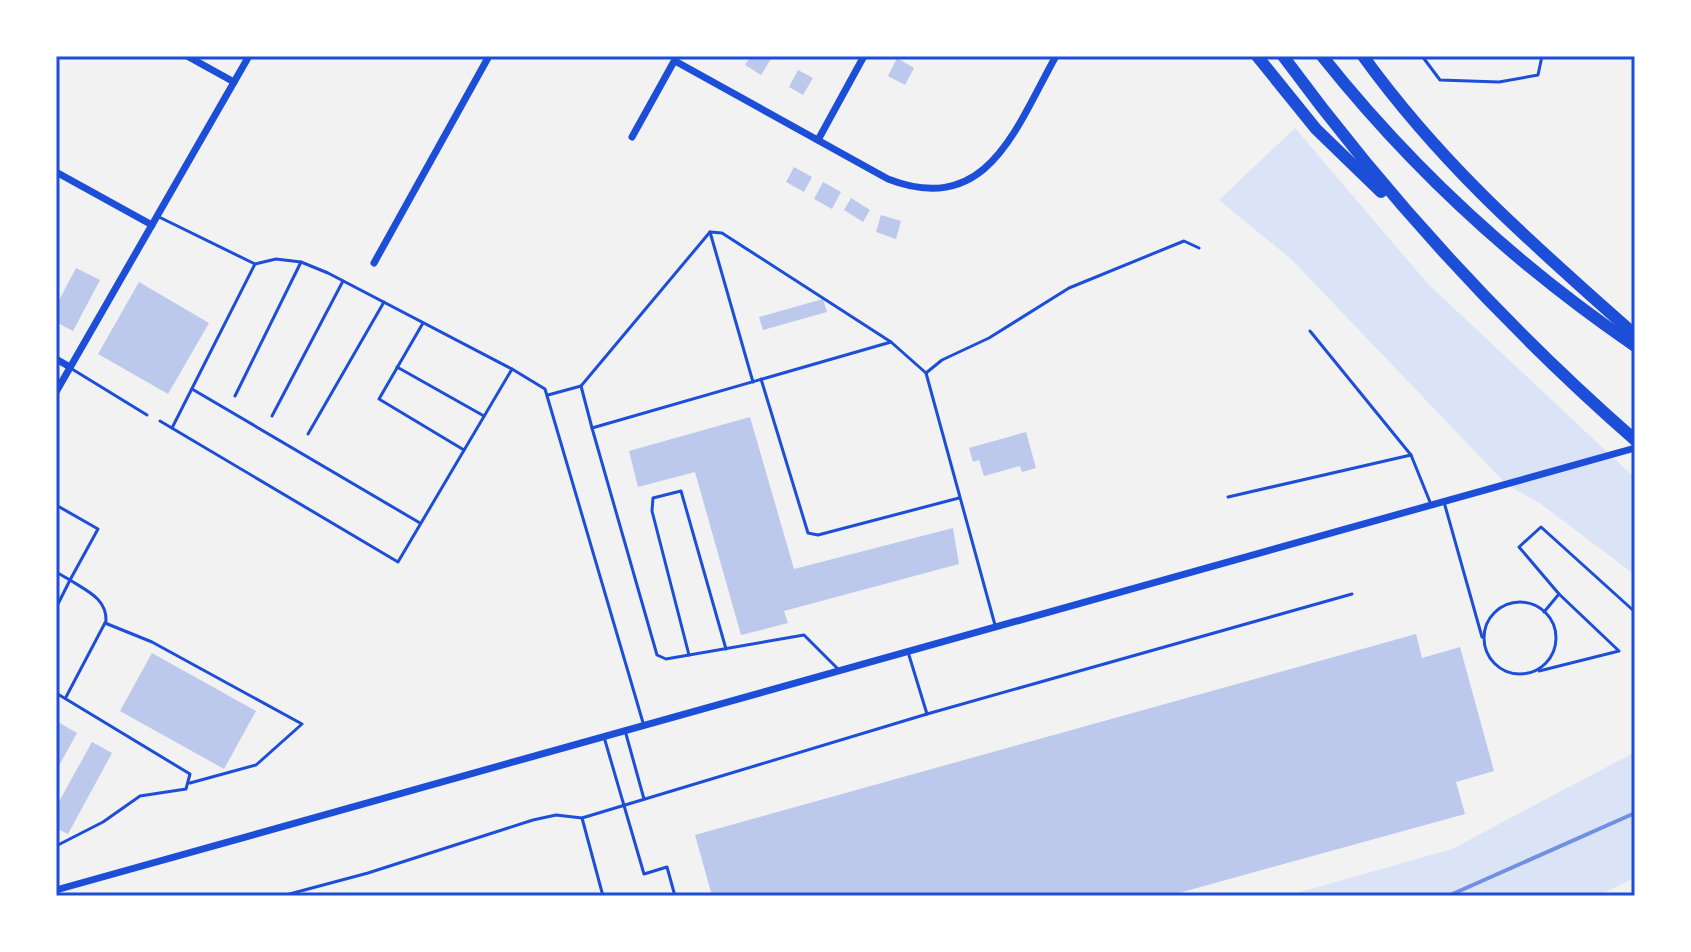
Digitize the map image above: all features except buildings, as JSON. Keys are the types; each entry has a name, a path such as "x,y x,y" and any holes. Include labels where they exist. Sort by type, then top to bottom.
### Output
{"highway":[{"path":"1257,56 1316,129 1635,440"},
{"path":"1283,56 1373,172 1445,254"},
{"path":"1322,56 1388,136 1451,201 1541,278 1635,346"},
{"path":"1363,56 1415,126 1483,199 1635,335"}],"street":[{"path":"187,56 234,82"},
{"path":"56,392 249,56"},
{"path":"374,263 489,56"},
{"path":"818,140 864,56"},
{"path":"632,137 676,58 818,140 908,187 923,190 960,185 974,179 999,155 1056,56"},
{"path":"56,172 152,225"},
{"path":"56,359 70,367"},
{"path":"56,890 1635,448"}],"lane":[{"path":"1422,56 1440,80 1499,82 1538,75 1542,56"},
{"path":"157,216 255,264 276,259 301,262 384,302 545,389 644,726"},
{"path":"710,232 722,233 891,342 926,373 996,628"},
{"path":"710,232 753,382"},
{"path":"547,395 581,386 710,232"},
{"path":"926,373 942,360 989,338 1069,288 1184,241 1199,248"},
{"path":"235,396 301,262"},
{"path":"172,428 255,264"},
{"path":"272,416 343,281"},
{"path":"308,434 384,302"},
{"path":"423,323 379,399 464,450"},
{"path":"1310,331 1411,455 1431,506"},
{"path":"592,428 891,342"},
{"path":"70,367 147,415"},
{"path":"397,367 484,416"},
{"path":"160,421 398,562 512,369"},
{"path":"761,379 808,533 818,535 960,498"},
{"path":"581,386 657,655 666,659 804,635 840,671"},
{"path":"192,389 421,523"},
{"path":"1228,497 1411,455"},
{"path":"689,655 652,511 653,498 681,491 698,539 726,649"},
{"path":"1444,502 1484,644 1494,664 1504,671 1526,674 1619,651 1559,594 1519,547 1541,527 1635,612"},
{"path":"56,505 98,529 56,608"},
{"path":"56,572 100,601 106,611 105,623 66,699"},
{"path":"282,896 368,873 533,820 556,815 582,818 927,714 1352,594"},
{"path":"1544,612 1559,594"},
{"path":"1484,644 1487,622 1504,604 1529,602 1544,612 1555,628 1553,653 1546,663 1526,674"},
{"path":"105,623 152,642 302,724 256,765 190,783"},
{"path":"908,652 927,714"},
{"path":"56,693 190,774 186,789 140,796 103,822 56,846"},
{"path":"625,731 644,799"},
{"path":"604,737 644,874 667,867 675,896"},
{"path":"582,818 603,896"}],"shaded area":[{"path":"1295,128 1428,284 1635,478 1635,575 1541,504 1507,485 1291,259 1219,200"},
{"path":"1635,752 1635,878 1596,896 1286,896 1452,849"}],"railway":[{"path":"1448,896 1635,813"}]}
